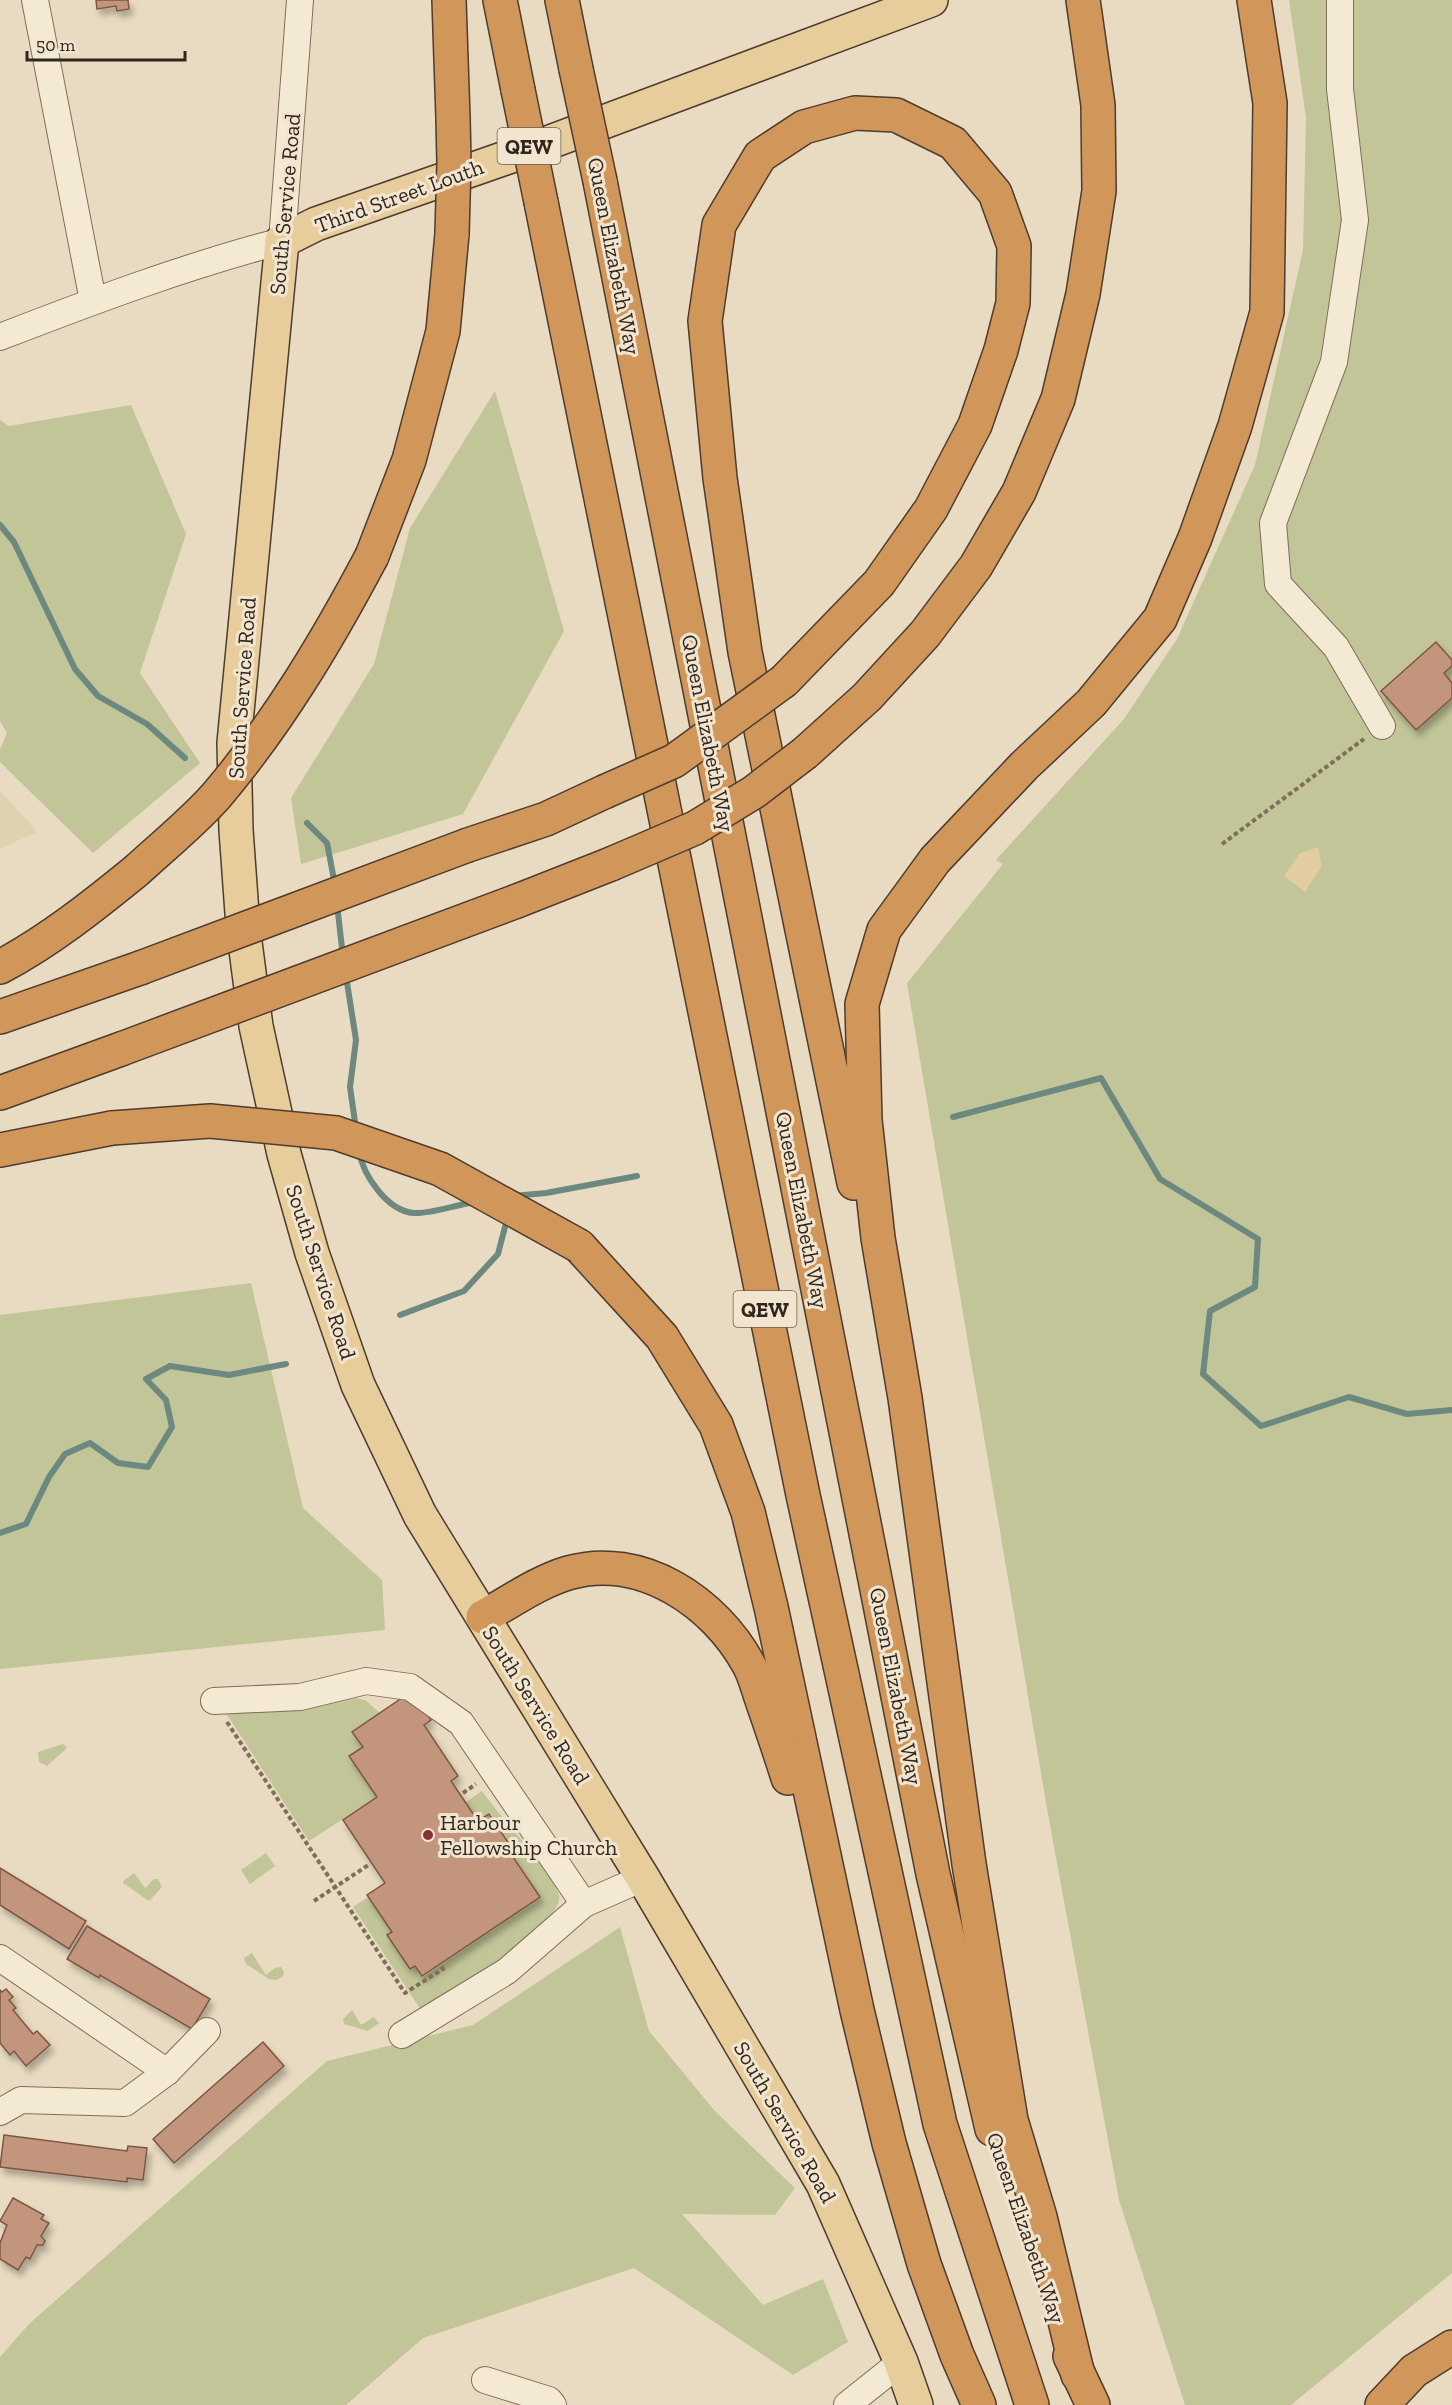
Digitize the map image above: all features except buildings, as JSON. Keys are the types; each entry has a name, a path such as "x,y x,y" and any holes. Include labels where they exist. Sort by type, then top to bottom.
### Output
{"highway":[{"path":"0,967 19,957 89,910 136,871 214,798 273,724 331,635 372,556 409,460 443,331 452,234 454,163 449,0"},
{"name":"QEW","path":"500,0 803,1495 940,2124 1032,2405"},
{"name":"Queen Elizabeth Way","path":"562,0 600,181 933,1874 1000,2163 1038,2278 1092,2405"},
{"path":"1078,2375 1040,2217 1011,2120 969,1864 905,1398 878,1238 866,1120 862,1004 884,930 935,860 1024,766 1090,704 1160,619 1195,538 1235,426 1267,312 1270,103 1254,0"},
{"path":"0,1093 517,901 695,828 754,792 805,753 867,697 925,633 976,566 1019,492 1058,399 1083,294 1099,191 1098,105 1084,3"},
{"path":"0,1017 546,819 674,761 724,727 784,681 879,583 931,509 975,425 1001,350 1013,303 1014,246 995,193 953,143 896,115 855,113 804,127 760,156 719,225 705,321 720,478 745,652 848,1156 905,1398"},
{"path":"0,1150 112,1128 210,1121 336,1133 440,1169 579,1246 662,1336 716,1425 748,1512 774,1618 857,2010 889,2144 924,2264 957,2355 979,2405"},
{"path":"483,1617 529,1591 568,1573 610,1567 652,1576 694,1600 724,1629 750,1666 777,1742 857,2010"},
{"path":"1382,2405 1414,2371 1452,2347"}],"main road":[{"name":"Third Street Louth","path":"282,241 315,224 534,148 932,0"},
{"name":"South Service Road","path":"282,241 234,743 236,830 243,927 256,1026 284,1154 312,1253 358,1385 420,1515 643,1878 823,2184 901,2362 916,2405"}],"street":[{"path":"35,0 93,301"},
{"name":"South Service Road","path":"282,241 300,0"},
{"path":"1340,0 1340,89 1355,220 1334,362 1273,524 1278,584 1336,647 1382,726"},
{"name":"Third Street Louth","path":"0,337 93,301 282,241"},
{"path":"219,1710 300,1697 366,1681 410,1687 461,1723 584,1904"},
{"path":"402,2035 507,1971 584,1904 643,1878"},
{"path":"0,1958 167,2072"},
{"path":"0,2112 21,2100 125,2103 167,2072 207,2031"},
{"path":"847,2405 901,2362"},
{"path":"485,2380 549,2400 553,2405"}],"path":[{"path":"1222,844 1382,726"},
{"path":"219,1710 405,1993 443,1969 441,1966"},
{"path":"314,1901 370,1864"}],"shaded area":[{"path":"0,790 37,832 0,849"}],"green space":[{"path":"1289,0 1452,0 1452,2273 1291,2405 1185,2405 1119,2200 1048,1814 907,983 1003,864 996,860 1124,719 1177,639 1255,465 1303,250 1306,118"},
{"path":"495,391 564,631 463,814 301,864 291,798 374,664 410,528"},
{"path":"131,405 186,534 140,673 200,763 93,853 0,762 0,749 7,733 0,721 0,420 9,426"},
{"path":"251,1283 303,1508 382,1580 385,1630 0,1669 0,1315"},
{"path":"356,1698 365,1700 380,1713 352,1732 363,1748 350,1757 377,1797 309,1841 222,1707 280,1712"},
{"path":"63,1744 67,1747 66,1749 47,1766 39,1762 38,1752"},
{"path":"482,1791 551,1879 559,1895 558,1904 551,1915 527,1940 498,1963 464,1987 421,2010 353,1907 368,1897 392,1932 387,1935 410,1970 415,1967 423,1977 540,1897 510,1850 514,1847 490,1813 478,1821 466,1802"},
{"path":"266,1853 275,1866 250,1884 241,1870"},
{"path":"134,1873 145,1888 154,1879 158,1879 162,1887 149,1901 123,1883"},
{"path":"620,1927 649,2031 714,2110 795,2188 775,2215 682,2214 763,2305 823,2279 848,2342 793,2375 634,2268 423,2338 346,2405 0,2405 0,2357 29,2324 327,2061 473,2025"},
{"path":"252,1953 266,1975 275,1968 281,1967 284,1972 283,1976 277,1980 269,1979 246,1964 244,1958"},
{"path":"352,2010 361,2025 374,2017 379,2023 368,2031 344,2024 343,2019"}],"sand":[{"path":"1318,847 1322,866 1305,892 1284,876 1300,853"}],"waterway":[{"path":"0,525 14,542 75,669 98,696 147,724 185,758"},
{"path":"307,823 327,843 335,885"},
{"path":"337,904 343,957"},
{"path":"346,976 356,1040 350,1087 356,1129"},
{"path":"953,1117 1101,1078 1160,1179 1258,1239 1255,1287 1210,1311 1203,1374 1261,1426 1349,1397 1407,1414 1452,1410"},
{"path":"359,1151 365,1171 371,1181 386,1199 404,1211 428,1212 474,1202"},
{"path":"513,1196 546,1193 637,1176"},
{"path":"400,1315 464,1291 498,1254 507,1219"},
{"path":"0,1533 26,1524 49,1477 65,1454 90,1443 118,1463 148,1467 172,1427 166,1400 146,1379 170,1366 229,1375 286,1364"}],"place":[{"name":"Harbour Fellowship Church","path":"428,1835"}]}
